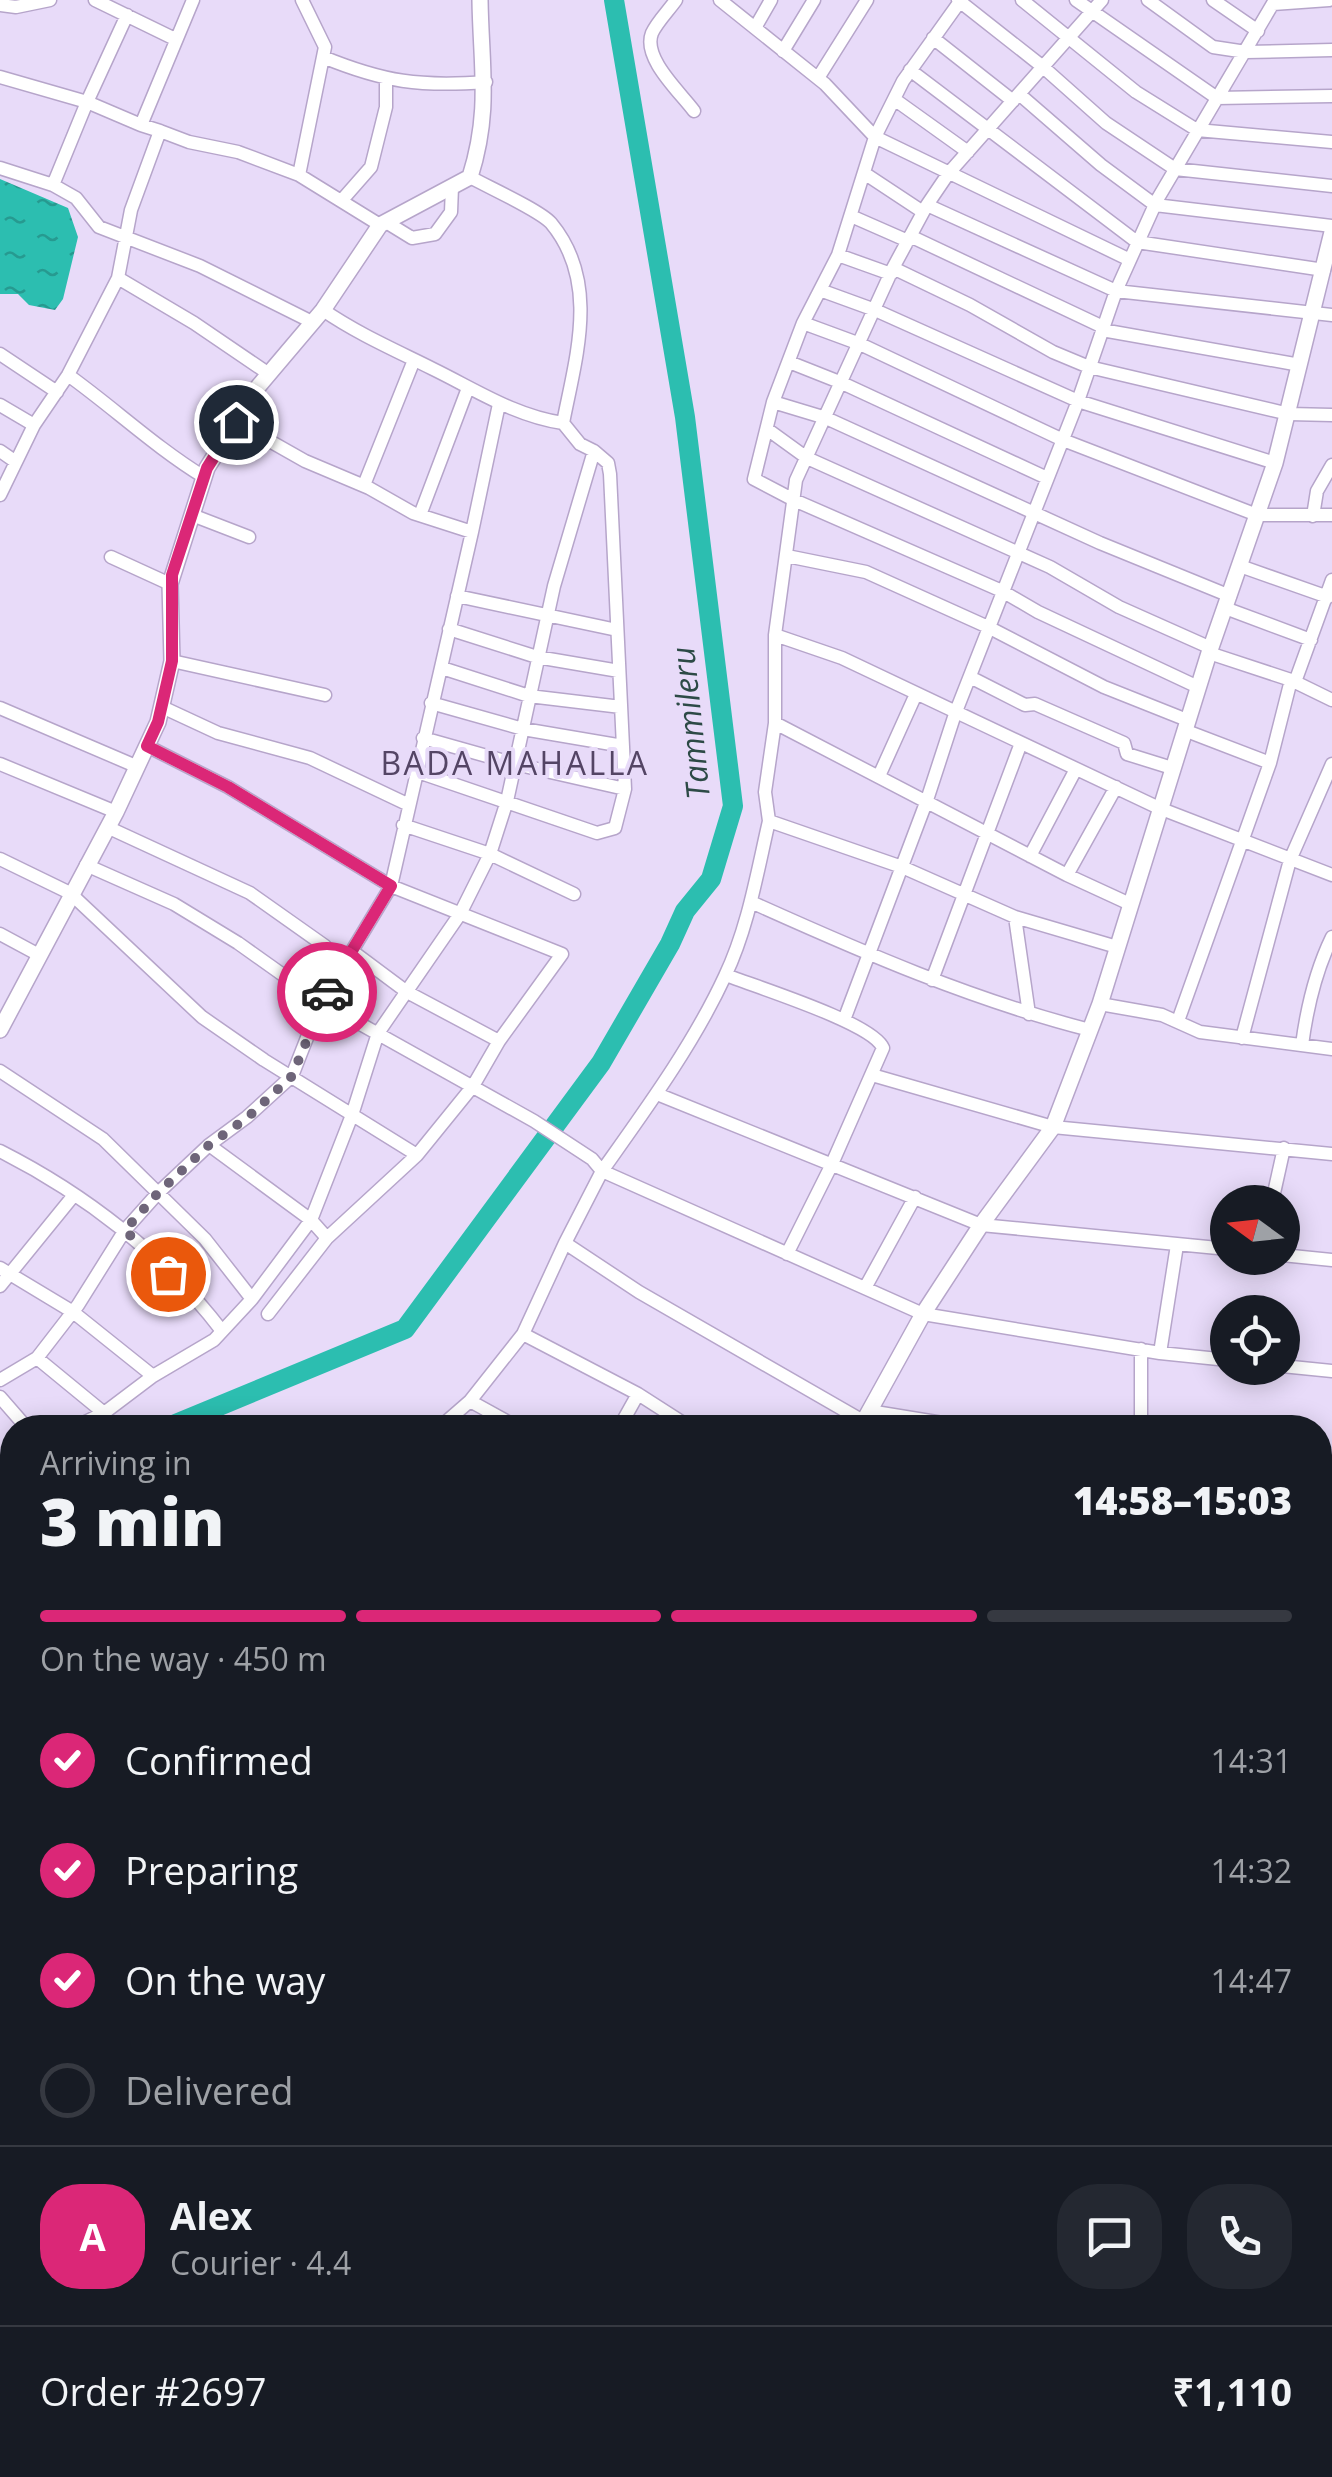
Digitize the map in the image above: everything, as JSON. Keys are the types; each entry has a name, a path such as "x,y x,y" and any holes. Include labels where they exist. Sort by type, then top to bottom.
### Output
{"main road":[{"path":"0,1030 116,812 162,707 172,661 170,584 204,476 269,374 317,316 383,223 470,178 482,141 486,82 480,0"},
{"path":"867,1415 924,1314 981,1225 1052,1128 1100,1004 1172,768 1275,463 1332,229"}],"street":[{"path":"0,6 16,8 50,0"},
{"path":"95,0 175,39"},
{"path":"141,125 193,0"},
{"path":"299,175 324,47 302,0"},
{"path":"676,0 652,33 650,44 654,58 694,110"},
{"path":"754,28 771,0"},
{"path":"783,51 814,0"},
{"path":"818,78 867,0"},
{"path":"1198,688 1002,591 794,500 754,478 773,402 803,323 838,255 875,137 910,70 960,0 1106,123 1175,168 1332,186"},
{"path":"1022,0 1136,92 1198,130 1332,142"},
{"path":"1076,0 1217,98 1332,96"},
{"path":"454,1415 470,1401 523,1334 602,1171 657,1094 726,975 750,902 769,821 765,792 775,723 776,636 796,480 925,208 948,174 1102,0"},
{"path":"1148,0 1213,47 1246,52 1332,50"},
{"path":"1213,0 1258,31"},
{"path":"844,1020 927,800 955,714 1137,242 1175,168 1274,2 1329,0"},
{"path":"728,3 818,78 875,137 1130,260"},
{"path":"53,185 127,16"},
{"path":"934,38 1155,205 1332,229"},
{"path":"323,58 386,80 448,85 486,82"},
{"path":"910,70 1137,242 1324,270"},
{"path":"0,76 87,102 189,142 238,152 299,175 412,238 435,234 451,212 452,187"},
{"path":"342,200 371,168 386,107 386,80"},
{"path":"894,99 968,152"},
{"path":"0,496 34,425 68,374 118,278 131,210 160,131"},
{"path":"0,168 53,185 76,198 99,227 317,316 499,404 540,420 563,423 580,444 608,463 625,789 616,828 597,833 415,771"},
{"path":"864,173 925,208 1116,291 1332,316"},
{"path":"470,178 549,221 574,265 583,311 563,423"},
{"path":"850,216 909,238 1102,328 1300,365"},
{"path":"838,255 892,271 1089,367 1289,414 1332,415"},
{"path":"118,278 269,374"},
{"path":"820,290 1078,401 1275,463"},
{"path":"803,323 860,344 1063,440 1257,514 1332,516"},
{"path":"0,354 57,392"},
{"path":"364,486 414,360"},
{"path":"789,362 1047,478"},
{"path":"68,374 140,432 204,476"},
{"path":"420,516 468,388"},
{"path":"773,402 826,418 1311,640"},
{"path":"0,1380 38,1358 73,1312 125,1230 158,1193 292,1076 321,1002 391,886 499,404"},
{"path":"0,405 34,425"},
{"path":"236,422 420,516 472,532"},
{"path":"766,429 807,458 1050,567 1210,651 1293,681 1332,700"},
{"path":"100,1415 153,1376 214,1340 252,1299 311,1220 378,1034 460,914 490,854 516,764 546,616 594,450"},
{"path":"0,451 16,462"},
{"path":"1313,516 1317,490 1332,465"},
{"path":"192,515 249,537"},
{"path":"787,556 866,572 1270,763"},
{"path":"111,557 170,584"},
{"path":"1240,566 1328,597"},
{"path":"1178,1021 1270,763 1293,681 1332,580"},
{"path":"457,596 617,630"},
{"path":"449,629 537,657 619,671"},
{"path":"776,636 842,658 1160,808 1332,875"},
{"path":"172,661 324,694"},
{"path":"442,668 529,696 621,707"},
{"path":"970,677 1025,705 1035,704 1124,743 1126,754 1172,768"},
{"path":"880,776 916,694"},
{"path":"431,703 522,728 623,746"},
{"path":"162,707 218,733 310,758 407,804"},
{"path":"0,708 138,767"},
{"path":"775,723 1130,904"},
{"path":"423,738 625,789"},
{"path":"932,980 1021,743"},
{"path":"147,746 228,787 391,886 562,954 499,1040 473,1086 417,1155 327,1238 268,1314"},
{"path":"0,764 116,812"},
{"path":"1242,1038 1290,860 1332,764"},
{"path":"1030,856 1076,769"},
{"path":"1067,875 1116,787"},
{"path":"769,821 902,867 1016,917 1117,947"},
{"path":"403,825 490,854 574,894"},
{"path":"107,827 250,892 325,946"},
{"path":"0,859 70,893 202,1017 417,1155"},
{"path":"86,865 174,904 238,943 321,1002 534,1121 592,1159 602,1171 787,1254 924,1314 1210,1358"},
{"path":"750,902 932,980 1029,1014 1090,1030"},
{"path":"1016,917 1029,1014"},
{"path":"0,934 39,956"},
{"path":"1302,1045 1320,960 1332,937"},
{"path":"352,951 407,992 499,1040"},
{"path":"726,975 844,1020 870,1032 882,1044 882,1054 787,1254"},
{"path":"1100,1004 1178,1021 1194,1031 1332,1049"},
{"path":"0,1071 104,1139 205,1238 252,1299"},
{"path":"872,1075 1052,1128 1332,1154"},
{"path":"657,1094 981,1225 1210,1249"},
{"path":"209,1145 311,1220 327,1238"},
{"path":"1276,1185 1284,1148"},
{"path":"0,1151 40,1172 125,1230 222,1331"},
{"path":"0,1286 5,1270 74,1195"},
{"path":"866,1288 915,1198"},
{"path":"565,1242 639,1292 855,1415"},
{"path":"1160,1353 1177,1246"},
{"path":"1300,1256 1332,1260"},
{"path":"5,1270 73,1312 153,1376"},
{"path":"523,1334 671,1415"},
{"path":"1141,1350 1141,1415"},
{"path":"38,1358 104,1413"},
{"path":"1300,1368 1332,1371"},
{"path":"626,1415 638,1394"},
{"path":"470,1401 493,1415"}],"water":[{"path":"0,179 68,208 78,237 63,299 55,310 29,305 18,294 0,294"}],"waterway":[{"name":"Tammileru","path":"197,1415 405,1329 601,1063 685,911 711,879 733,806 685,417 614,0"}],"way so far":[{"path":"168,1274 125,1230 209,1145 248,1117 292,1076 327,992"}],"district":[{"name":"BADA MAHALLA","path":"515,764"}],"route":[{"path":"236,422 207,468 172,575 172,661 158,722 147,746 228,787 391,886 327,992"}]}
